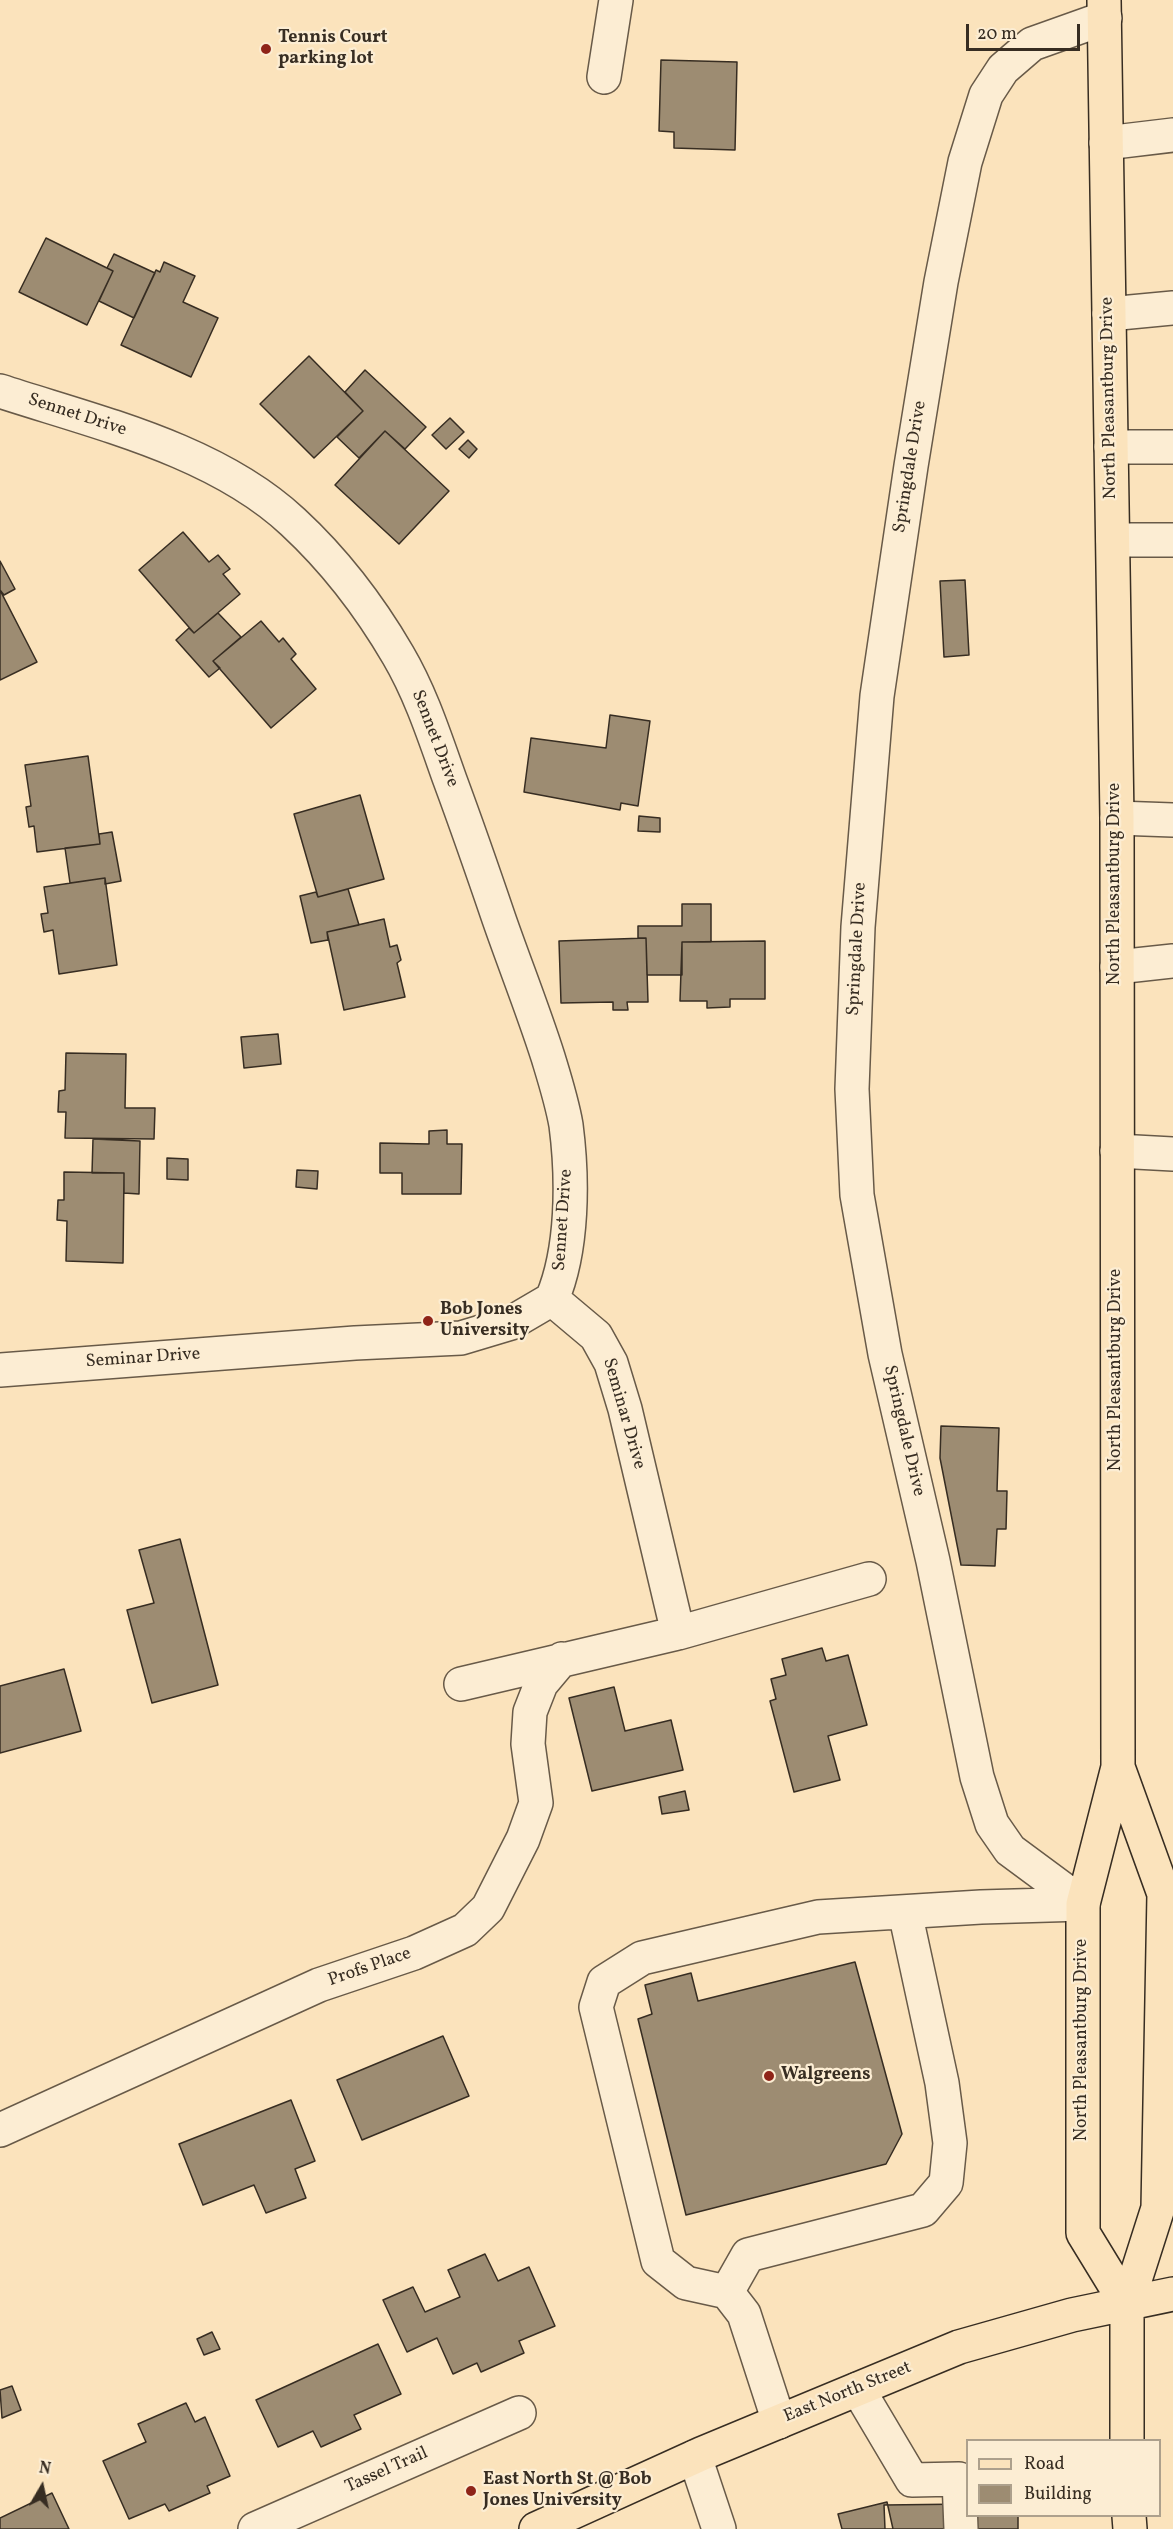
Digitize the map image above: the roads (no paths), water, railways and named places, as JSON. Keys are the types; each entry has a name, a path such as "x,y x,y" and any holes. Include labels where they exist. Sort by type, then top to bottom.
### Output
{"main road":[{"name":"North Pleasantburg Drive","path":"1105,9 1117,818 1118,1767 1083,1904 1083,2233 1126,2305"},
{"name":"North Pleasantburg Drive","path":"1118,1767 1164,1894 1158,2208 1126,2305 1127,2439"},
{"name":"East North Street","path":"555,2525 694,2457 959,2348 1072,2315 1173,2294"}],"street":[{"path":"604,77 616,0"},
{"name":"Springdale Drive","path":"1083,1904 1010,1850 992,1824 977,1777 933,1561 885,1354 857,1195 852,1089 858,927 877,696 911,466 941,282 964,162 986,95 1003,69 1032,44 1105,9"},
{"path":"1106,143 1173,135"},
{"path":"1109,315 1173,308"},
{"name":"Sennet Drive","path":"0,392 161,443 249,488 292,521 332,564 368,609 399,657 429,719 528,995 558,1088 566,1125 570,1184 568,1226 560,1280 552,1299"},
{"path":"1111,447 1173,447"},
{"path":"1113,540 1173,540"},
{"path":"1117,818 1173,820"},
{"path":"1117,967 1173,961"},
{"path":"1117,1151 1173,1154"},
{"name":"Seminar Drive","path":"0,1370 355,1342 461,1338 511,1323 552,1299 596,1336 611,1363 625,1409 678,1633"},
{"path":"461,1684 678,1633 869,1579"},
{"name":"Profs Place","path":"0,2130 319,1985 414,1953 465,1930 488,1908 523,1839 536,1803 528,1744 530,1712 541,1684 562,1659"},
{"path":"779,2422 744,2314 727,2292 686,2283 658,2261 596,2007 603,1982 642,1958 819,1917 1035,1904 1083,1904"},
{"path":"727,2292 748,2255 923,2210 946,2183 950,2143 942,2083 905,1912"},
{"path":"858,2389 912,2480 959,2479 961,2529"},
{"name":"Tassel Trail","path":"255,2529 519,2413"},
{"path":"694,2457 719,2529"}],"place":[{"name":"Tennis Court parking lot","path":"266,49"},
{"name":"Bob Jones University","path":"428,1321"},
{"name":"Walgreens","path":"769,2076"},
{"name":"East North St @ Bob Jones University","path":"471,2491"}]}
